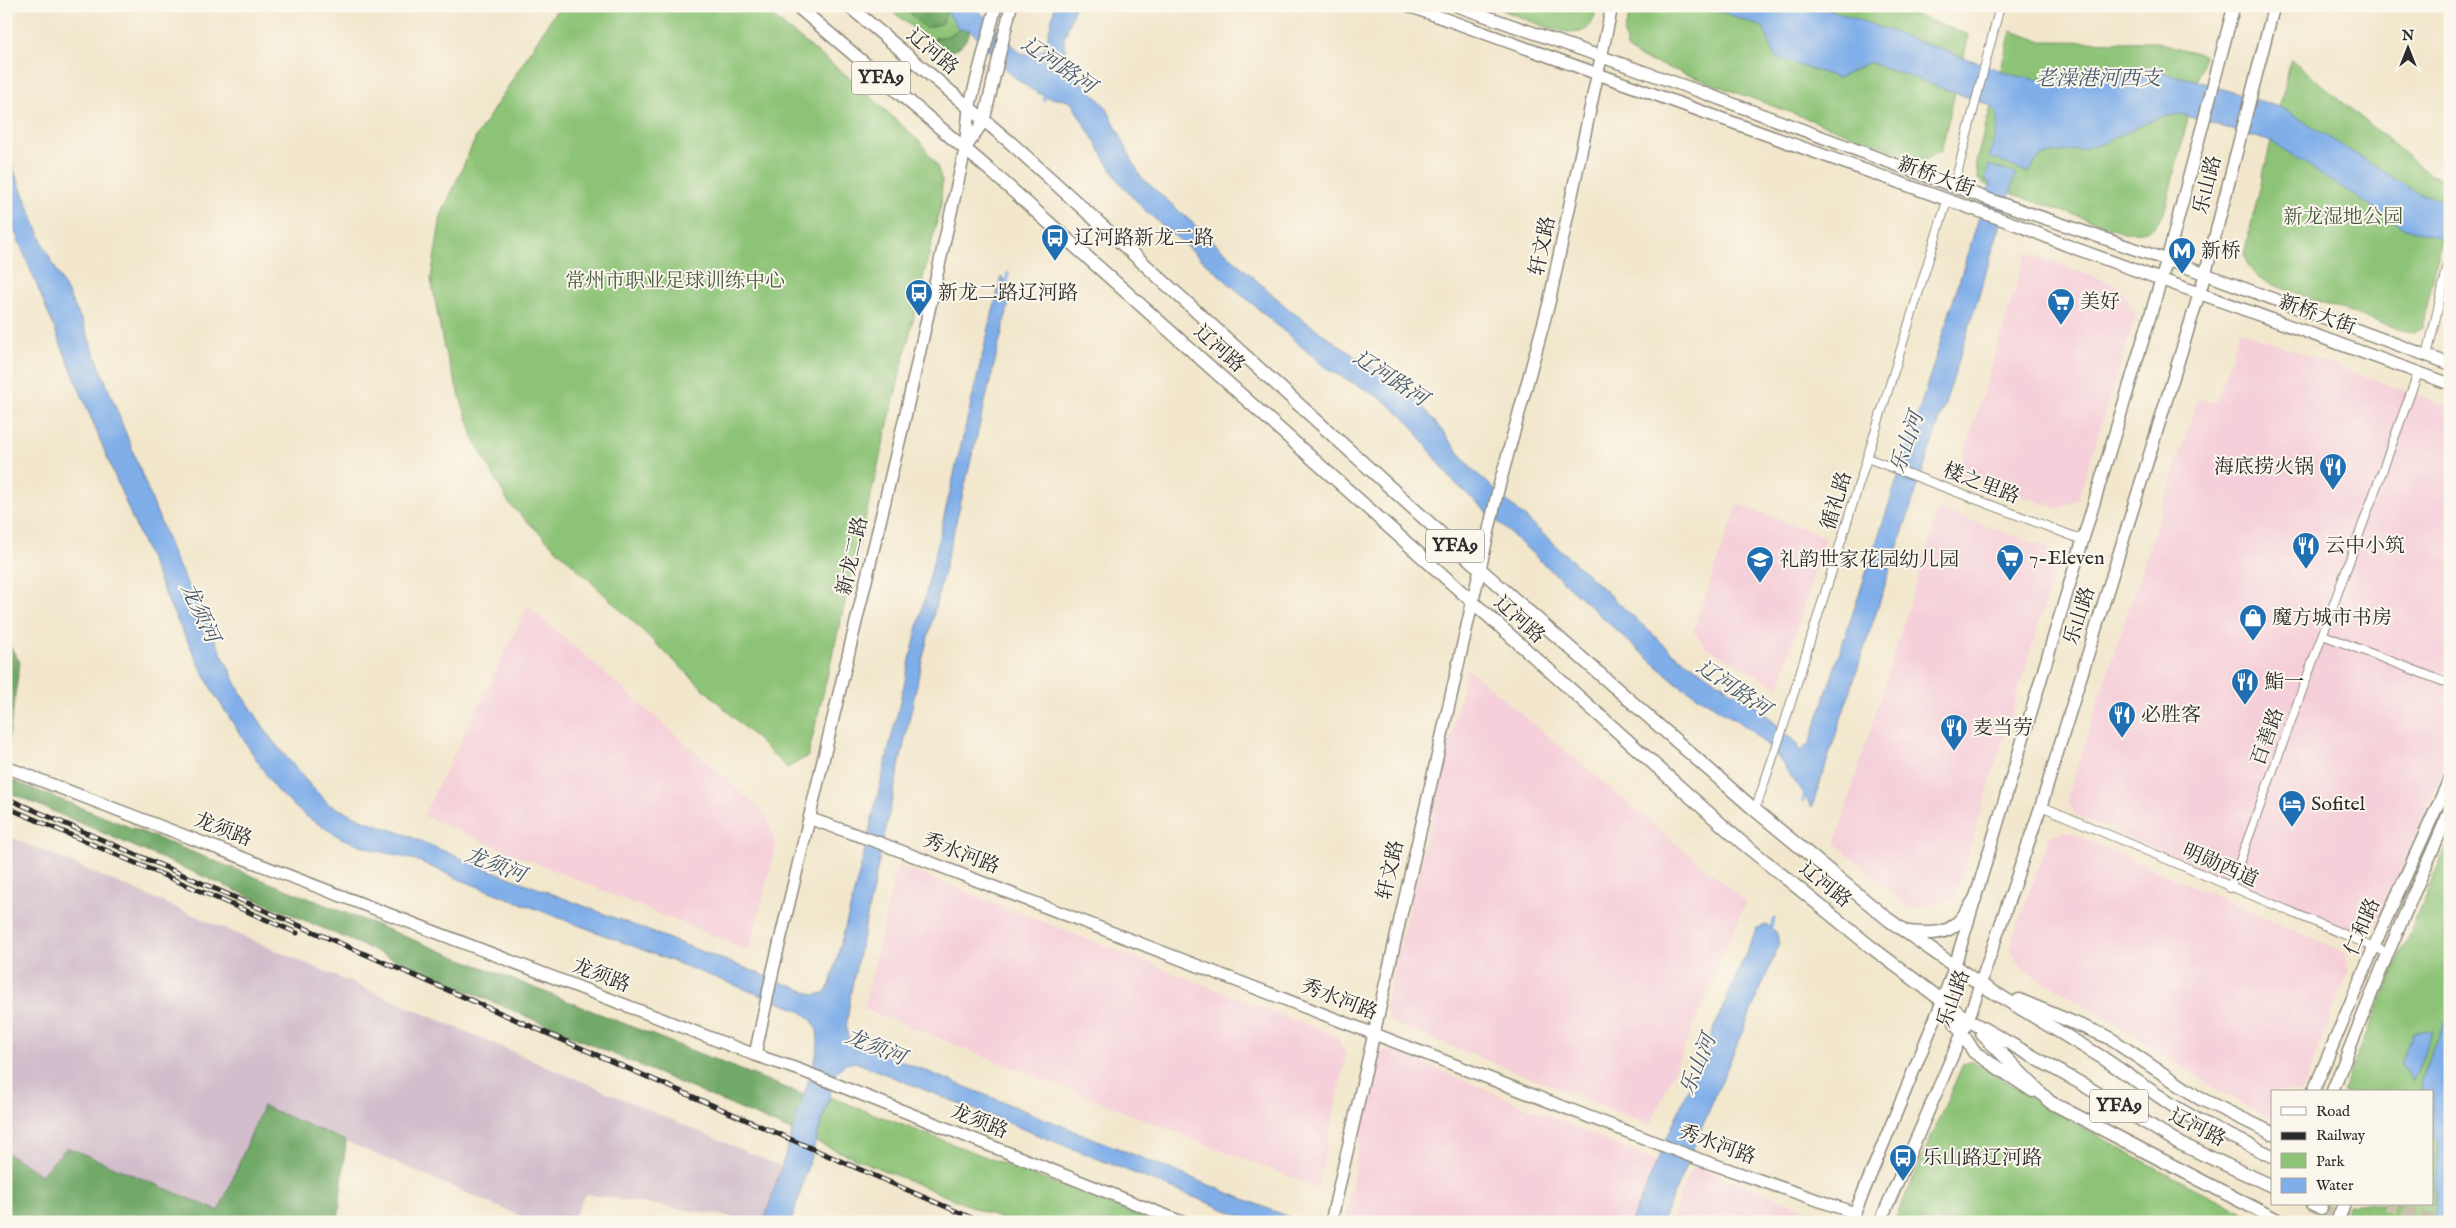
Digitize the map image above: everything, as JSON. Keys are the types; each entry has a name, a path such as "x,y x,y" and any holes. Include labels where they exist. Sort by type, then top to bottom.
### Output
{"main road":[{"name":"辽河路","path":"797,6 965,150 1188,347 1740,841 1942,1002 1968,1020 2082,1084 2181,1144 2271,1186"},
{"name":"辽河路","path":"849,6 984,120 1480,569 1755,810 1906,932 1980,984 2103,1058 2194,1118 2271,1156"},
{"path":"1906,932 1934,934 1947,931 1962,921 1975,899"},
{"path":"1980,984 2108,1037 2199,1098 2269,1130"},
{"path":"1942,1002 1974,1052 2050,1102 2281,1222"},
{"path":"1968,1020 2016,1065 2050,1102"},
{"path":"2337,1222 2343,1206"}],"street":[{"path":"965,150 969,108 996,6"},
{"path":"965,150 984,120 1010,6"},
{"name":"新桥大街","path":"1408,6 2020,226 2066,245 2450,384"},
{"name":"新桥大街","path":"1457,6 1600,56 1988,199 2167,260 2450,364"},
{"name":"轩文路","path":"1331,1222 1498,490 1549,303 1612,6"},
{"path":"1954,186 2000,6"},
{"name":"乐山路","path":"1853,1217 1942,1002 1955,965 2167,260 2234,6"},
{"name":"乐山路","path":"1880,1222 1968,1020 2041,806 2205,275 2274,6"},
{"name":"新龙二路","path":"755,1055 773,970 811,818 965,150"},
{"name":"循礼路","path":"1755,810 1783,728 1947,201"},
{"path":"2427,356 2450,256"},
{"name":"百善路","path":"2230,888 2418,373"},
{"name":"楼之里路","path":"1867,458 2083,540"},
{"path":"2323,635 2450,684"},
{"name":"龙须路","path":"6,767 755,1055 800,1070 1182,1222"},
{"name":"仁和路","path":"2314,1090 2450,778"},
{"name":"明勋西道","path":"2041,806 2230,888 2388,953"},
{"name":"仁和路","path":"2333,1090 2388,953 2450,810"},
{"name":"秀水河路","path":"811,818 1853,1217"}],"shaded area":[{"path":"2026,253 2118,285 2136,314 2078,499 2059,509 1958,473"},
{"path":"2240,331 2450,407 2450,753 2382,918 2372,928 2365,931 2353,933 2076,815 2068,802 2068,794 2198,398 2216,403"},
{"name":"礼韵世家花园幼儿园","path":"1738,504 1825,537 1779,688 1706,647 1693,631"},
{"path":"1939,509 2048,548 2057,565 1954,900 1911,909 1835,843"},
{"path":"528,606 765,813 776,845 749,951 423,816"},
{"path":"1467,668 1746,902 1651,1125 1390,1022 1385,1006"},
{"path":"2066,831 2344,952 2349,969 2303,1090 2271,1090 2271,1117 2265,1117 2071,996 2025,971 2010,952 2014,933 2050,836"},
{"path":"6,835 782,1167 764,1222 585,1194 572,1222 534,1222 263,1106 219,1211 67,1147 41,1175 6,1152"},
{"path":"897,865 1338,1037 1346,1056 1318,1188 864,1009"},
{"path":"1385,1049 1397,1052 1657,1162 1631,1222 1346,1222 1356,1157 1377,1055"},
{"path":"1693,1165 1817,1214 1821,1222 1669,1222"}],"green space":[{"name":"常州市职业足球训练中心","path":"559,6 759,6 851,79 921,143 937,166 942,181 941,204 808,756 787,768 510,505 475,442 444,348 431,279 441,216 476,137"},
{"path":"890,6 904,6 925,28 942,23 947,11 959,29 948,36 935,38 935,45 889,9"},
{"path":"904,6 944,6 947,11 942,23 925,28"},
{"path":"1493,6 1597,6 1593,20 1585,30 1566,32 1540,25"},
{"path":"1632,6 1890,6 1969,35 1941,151 1923,161 1639,57 1627,48 1624,33"},
{"path":"959,29 970,30 963,44 957,48 950,52 935,45 935,38 948,36"},
{"path":"2011,31 2042,41 2157,42 2204,55 2164,213 2152,228 2143,232 2124,232 1984,184 1978,179 1976,162"},
{"name":"新龙湿地公园","path":"2291,59 2430,175 2450,180 2450,203 2422,328 2413,334 2270,284 2256,275 2248,264 2244,254"},
{"path":"6,640 20,662 7,749 6,749"},
{"path":"6,778 804,1095 793,1132 6,791"},
{"path":"2450,838 2450,1222 2342,1222 2347,1206 2434,1206 2434,1090 2343,1090"},
{"path":"1973,1061 2043,1105 2115,1146 2262,1222 1894,1222 1963,1064"},
{"path":"830,1097 1155,1222 1008,1222 816,1142"},
{"path":"263,1106 346,1141 338,1222 6,1222 6,1152 41,1175 67,1147 219,1211"}],"water":[{"name":"辽河路河","path":"944,6 974,6 1021,53 1034,55 1045,48 1055,6 1075,6 1064,39 1066,57 1075,74 1106,107 1140,176 1291,311 1357,358 1395,381 1420,403 1471,468 1673,653 1759,708 1799,746 1800,752 1810,742 1906,453 1990,182 1985,180 1989,165 2016,174 1954,376 1812,807 1777,756 1747,727 1678,684 1628,641 1451,479 1408,421 1381,398 1326,368 1146,211 1119,182 1071,102 1048,97 1024,84 1004,68 970,30 959,29"},
{"name":"老澡港河西支","path":"1705,6 1820,6 2013,75 2038,80 2163,73 2195,80 2282,108 2416,192 2450,203 2450,242 2403,227 2272,142 2180,114 2157,118 2102,144 2045,154 2035,162 2029,173 1989,157 1998,124 1996,112 1992,106 1869,62 1839,78 1776,58 1763,27"},
{"name":"龙须河","path":"6,151 44,246 82,321 175,559 240,691 272,740 310,785 330,805 366,821 404,834 467,861 815,995 824,993 830,985 860,870 1001,277 1013,287 919,674 851,991 846,1029 849,1040 1301,1222 1256,1222 855,1062 846,1064 837,1071 791,1222 764,1222 816,1056 818,1040 816,1027 812,1021 808,1016 794,1008 461,880 416,860 374,850 341,838 304,815 276,790 213,692 172,610 132,518 6,210"},
{"path":"1767,925 1777,933 1779,945 1662,1222 1631,1222 1757,928"},
{"path":"2450,1020 2450,1222 2430,1222 2434,1212 2436,1193 2438,1142 2434,1131 2434,1090 2421,1090 2422,1076 2445,1022"},
{"path":"2433,1031 2413,1081 2400,1062 2413,1033"}],"waterway":[{"path":"1044,100 1045,92"},
{"path":"1006,285 1008,273"},
{"name":"乐山河","path":"1803,801 1805,794"},
{"name":"乐山河","path":"1769,932 1774,919"}],"tunnel":[{"path":"2392,1206 2434,1222"},
{"path":"2321,1208 2355,1222"}],"railway":[{"path":"6,798 981,1222"},
{"path":"6,807 297,933"}],"place":[{"name":"辽河路新龙二路","path":"1055,262"},
{"name":"新桥","path":"2182,275"},
{"name":"新龙二路辽河路","path":"919,317"},
{"name":"美好","path":"2061,326"},
{"name":"海底捞火锅","path":"2333,491"},
{"name":"云中小筑","path":"2306,570"},
{"name":"7-Eleven","path":"2010,582"},
{"name":"礼韵世家花园幼儿园","path":"1760,584"},
{"name":"魔方城市书房","path":"2253,642"},
{"name":"鮨一","path":"2245,706"},
{"name":"必胜客","path":"2122,739"},
{"name":"麦当劳","path":"1954,752"},
{"name":"Sofitel","path":"2292,828"},
{"name":"乐山路辽河路","path":"1903,1182"}]}
